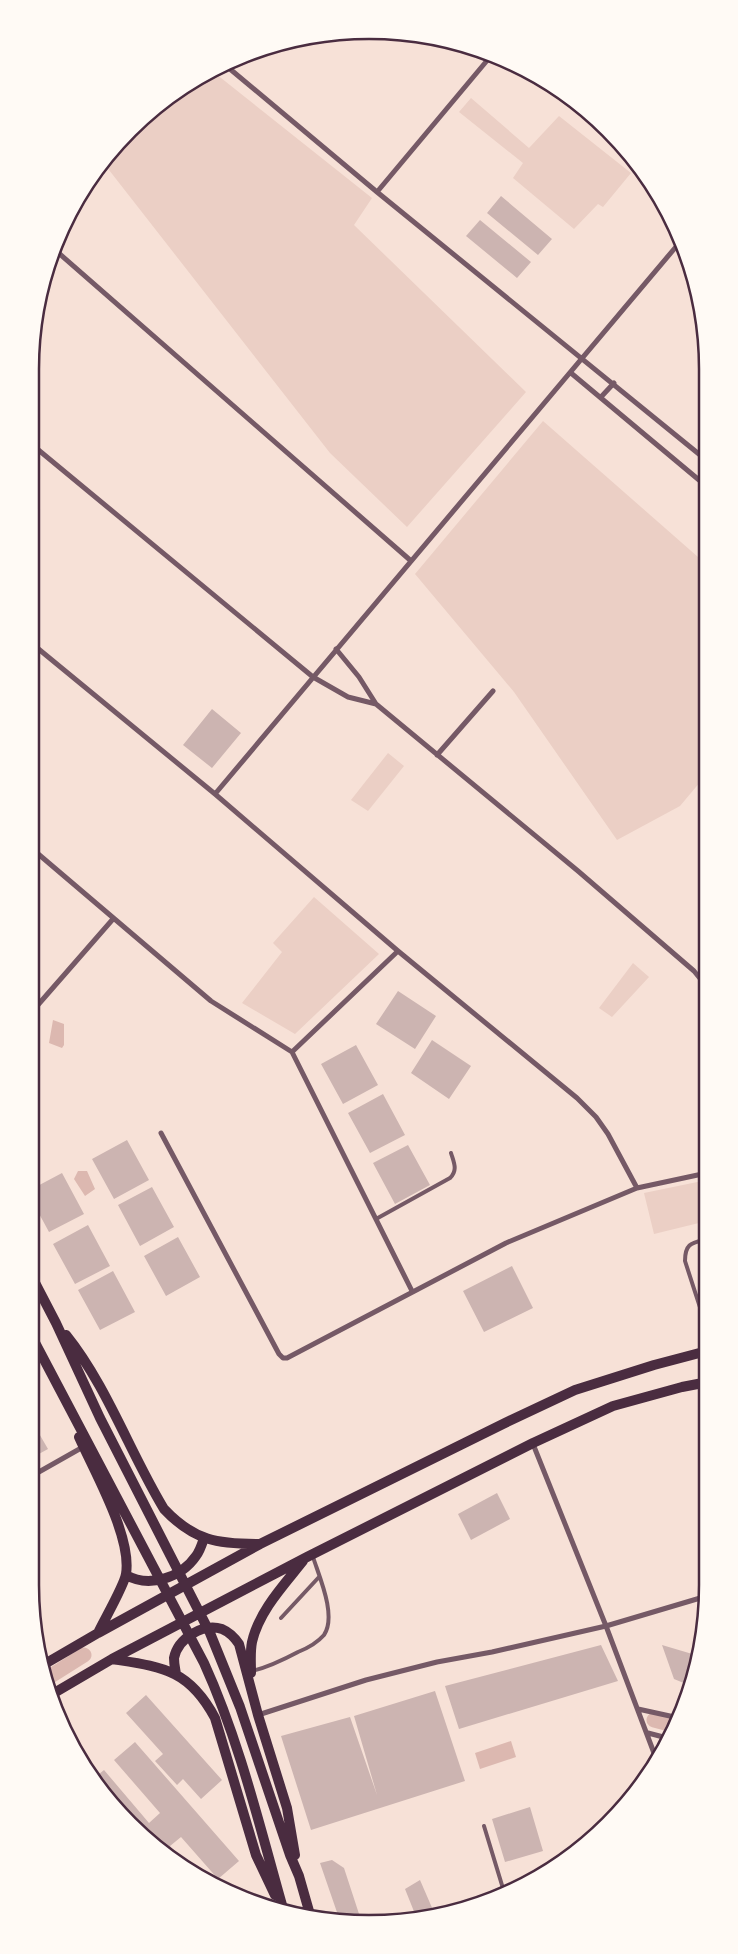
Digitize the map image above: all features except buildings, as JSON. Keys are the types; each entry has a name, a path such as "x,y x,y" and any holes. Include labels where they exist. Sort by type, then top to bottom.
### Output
{"main road":[{"path":"39,1290 100,1418 210,1633 229,1679 290,1856 299,1876"},
{"path":"56,1323 77,1349 86,1364 164,1509 173,1518 204,1538 230,1544 260,1544"},
{"path":"39,1350 217,1691 229,1722 282,1903"},
{"path":"48,1662 260,1544 505,1423 575,1390 654,1365 699,1354"},
{"path":"48,1367 126,1545 126,1575 98,1633"},
{"path":"56,1692 112,1659 309,1556 532,1443 613,1406 682,1386 699,1383"},
{"path":"126,1575 138,1581 146,1582 173,1575 186,1567 194,1559 204,1538"},
{"path":"250,1684 252,1643 260,1619 277,1594 309,1556"},
{"path":"176,1674 174,1663 178,1648 185,1639 198,1630 210,1627 223,1629 233,1636 239,1644 286,1808 299,1876 309,1910"},
{"path":"112,1659 146,1664 176,1674 196,1689 206,1701 215,1718 256,1855 279,1903"}],"street":[{"path":"377,192 487,61"},
{"path":"231,70 377,192 699,454"},
{"path":"215,794 410,560 676,247"},
{"path":"60,254 410,560"},
{"path":"571,372 699,480"},
{"path":"601,397 614,383"},
{"path":"39,450 313,677 348,697 376,704"},
{"path":"336,649 359,677 376,704 578,871 699,977"},
{"path":"39,650 215,794 398,950 577,1098 596,1117 608,1134 637,1188"},
{"path":"437,756 493,691"},
{"path":"39,854 211,1001 292,1052 412,1291"},
{"path":"39,1004 113,919"},
{"path":"292,1052 398,950"},
{"path":"162,1133 279,1354 283,1358 287,1358 506,1243 637,1188 699,1175"},
{"path":"532,1443 654,1751"},
{"path":"39,1472 83,1447"},
{"path":"258,1715 372,1679 437,1662 492,1652 606,1626 699,1598"},
{"path":"638,1709 672,1716"},
{"path":"648,1733 662,1736"}],"lane":[{"path":"376,1219 450,1178 455,1173 451,1153"},
{"path":"699,1241 687,1246 685,1252 685,1261 699,1304"},
{"path":"251,1672 278,1663 309,1647 325,1633 329,1614 319,1577 309,1556"},
{"path":"281,1618 319,1577"},
{"path":"484,1826 502,1887"}],"shaded area":[{"path":"218,76 372,198 354,225 526,392 407,527 330,453 107,168 135,135 151,121 186,94"},
{"path":"471,98 529,148 559,116 631,173 603,207 598,204 574,229 513,178 523,163 459,112"},
{"path":"543,421 699,558 699,783 680,806 617,840 514,692 415,574"},
{"path":"388,753 404,766 368,811 351,800"},
{"path":"314,897 379,954 295,1034 242,1003 282,952 273,943"},
{"path":"633,963 649,977 612,1017 599,1008"},
{"path":"53,1020 64,1024 64,1045 62,1048 49,1043"},
{"path":"78,1171 87,1171 95,1189 85,1196 74,1179"},
{"path":"699,1182 699,1223 654,1234 644,1193"},
{"path":"511,1741 516,1757 480,1769 475,1753"}],"waterway":[{"path":"52,1675 84,1655"},
{"path":"654,1720 668,1724"}]}
